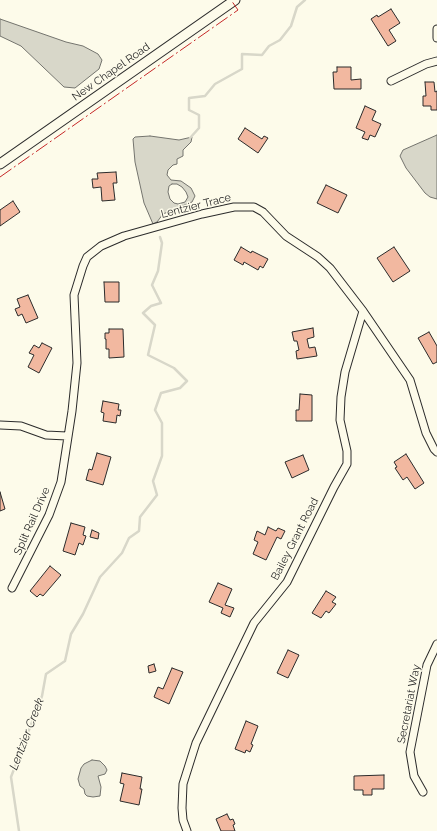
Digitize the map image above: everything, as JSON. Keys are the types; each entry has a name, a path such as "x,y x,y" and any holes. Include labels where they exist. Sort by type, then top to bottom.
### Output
{"street":[{"name":"New Chapel Road","path":"0,164 235,0"},
{"path":"437,29 437,38"},
{"path":"392,81 426,64 437,61"},
{"name":"Lentzier Trace","path":"67,436 72,411 77,363 74,295 87,256 101,246 124,236 202,214 234,207 254,207 263,212 286,236 318,256 330,268 410,380 426,433 437,452"},
{"name":"Bailey Grant Road","path":"187,831 183,820 183,784 196,743 254,623 287,582 347,464 347,451 340,420 341,396 345,372 362,311"},
{"path":"0,425 6,424 22,426 46,435 67,436"},
{"name":"Split Rail Drive","path":"12,588 49,515 61,482 67,436"},
{"name":"Secretariat Way","path":"423,792 414,776 410,752 427,665 437,644"}],"shaded area":[{"path":"0,19 66,42 83,46 98,54 102,60 99,69 75,88 64,87 21,46 0,36"},
{"path":"437,135 437,199 430,197 425,193 406,168 400,156 403,150"},
{"path":"150,136 179,140 192,137 191,142 183,150 183,156 177,159 177,164 173,165 168,170 167,175 171,180 181,181 191,188 195,196 192,202 163,214 157,222 153,224 144,203 135,162 133,139 135,137","holes":["172,184 177,184 182,187 188,197 185,202 178,204 174,203 170,199 168,192 169,186"]},
{"path":"92,760 100,761 107,770 105,774 98,776 101,787 100,796 93,797 85,794 84,789 80,786 78,779 81,768 84,764"}],"building":[{"path":"391,9 400,23 389,30 396,41 388,46 371,19 377,15 378,17"},
{"path":"337,67 351,67 351,80 361,79 361,89 334,89 333,72 337,72"},
{"path":"425,82 434,82 435,92 437,91 437,110 431,110 431,106 423,106 423,96 426,96"},
{"path":"365,106 376,111 372,120 381,124 375,137 370,135 368,140 362,138 365,132 356,128"},
{"path":"245,128 262,139 264,136 268,138 258,153 238,139"},
{"path":"116,172 117,183 113,183 115,200 102,201 101,187 93,188 92,179 98,179 97,173"},
{"path":"326,185 347,195 338,213 317,203"},
{"path":"13,201 20,212 0,226 0,210"},
{"path":"241,247 251,253 252,251 268,259 263,268 260,266 258,270 244,262 243,265 234,260"},
{"path":"394,247 410,271 393,282 377,258"},
{"path":"104,282 119,282 119,302 105,302"},
{"path":"28,295 38,318 26,323 22,314 18,316 15,309 20,307 17,299"},
{"path":"313,328 314,337 307,339 309,348 315,347 317,356 297,359 296,351 299,350 297,341 294,341 292,332"},
{"path":"109,329 123,329 124,357 109,358 109,349 106,349 105,333 109,333"},
{"path":"429,332 437,346 437,362 433,364 418,338"},
{"path":"42,343 52,348 39,373 28,367 34,355 29,353 34,345 39,348"},
{"path":"300,394 312,395 312,421 296,421 296,410 299,410"},
{"path":"103,401 119,404 118,410 121,410 120,416 117,415 116,423 103,421 104,413 101,412"},
{"path":"97,453 111,457 103,485 86,480 89,469 92,470"},
{"path":"406,454 424,483 415,489 407,477 403,480 395,468 397,467 394,462"},
{"path":"303,455 309,470 292,478 285,462"},
{"path":"0,492 5,509 0,511"},
{"path":"71,523 85,527 83,535 86,536 83,545 79,543 75,555 63,551"},
{"path":"268,527 276,531 278,528 285,531 281,539 277,537 266,560 253,554 258,542 254,540 257,531 265,535"},
{"path":"92,530 99,533 98,539 90,537"},
{"path":"50,566 61,575 43,596 40,594 37,597 30,591"},
{"path":"218,583 232,589 225,605 234,608 230,617 221,613 223,608 209,602"},
{"path":"326,591 336,597 332,602 336,604 329,613 326,611 321,618 312,613"},
{"path":"288,650 299,655 288,678 277,673"},
{"path":"154,664 156,671 149,673 148,666"},
{"path":"172,668 183,672 169,704 154,697 158,687 163,689"},
{"path":"246,721 258,726 251,744 253,745 250,752 246,750 245,753 235,749"},
{"path":"122,773 142,777 140,789 142,789 139,805 120,801 124,784 120,783"},
{"path":"384,775 384,789 372,789 372,795 363,795 363,790 354,790 354,776"},
{"path":"227,814 230,820 233,819 235,831 221,831 216,819"}],"waterway":[{"name":"Lentzier Creek","path":"190,138 199,128 199,115 189,110 189,98 205,96 215,84 242,69 242,54 262,55 269,46 280,40 291,26 297,7 305,0"},
{"name":"Lentzier Creek","path":"19,831 11,777 42,696 46,674 65,661 71,634 83,614 100,577 122,553 129,538 139,531 140,517 157,495 153,481 162,456 162,423 155,410 161,393 180,388 187,381 174,368 148,355 155,325 143,313 151,306 161,303 152,285 158,271 162,243 160,237"}],"power":[{"path":"0,177 238,10 231,0"}]}
